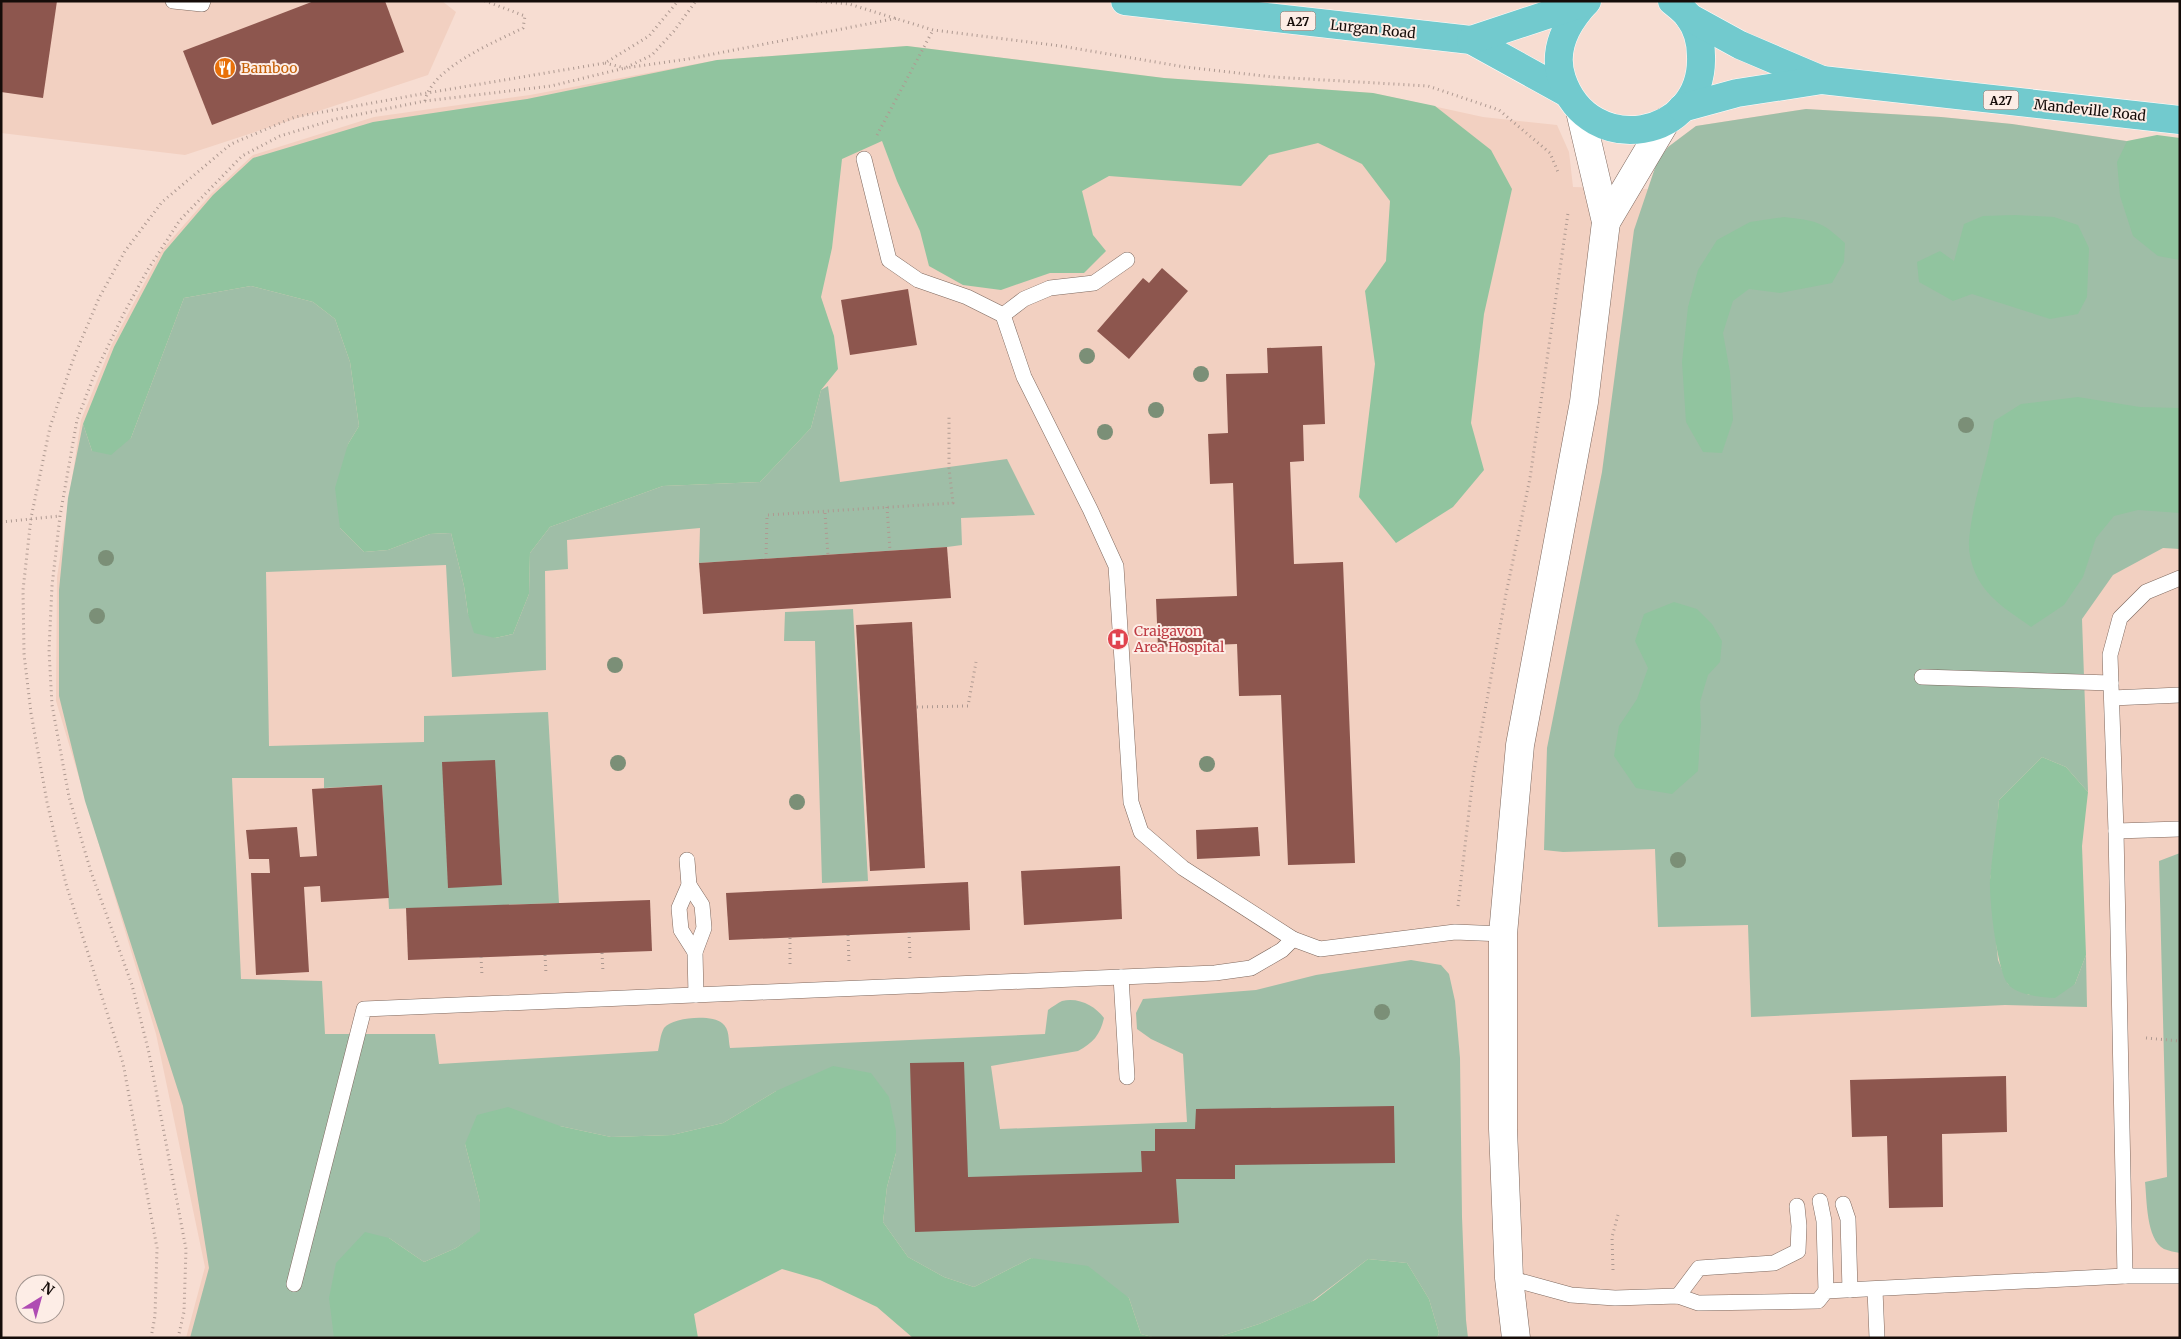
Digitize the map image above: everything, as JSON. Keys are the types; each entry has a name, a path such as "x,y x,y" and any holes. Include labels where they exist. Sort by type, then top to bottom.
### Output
{"main road":[{"name":"Lurgan Road","path":"1125,1 1471,40"},
{"name":"A27","path":"1471,40 1587,1"},
{"name":"A27","path":"1573,102 1559,72 1559,49 1568,22 1587,1"},
{"name":"A27","path":"1471,40 1573,102 1599,124 1620,131 1648,129 1674,115 1692,98 1702,72 1701,43 1681,9"},
{"name":"Mandeville Road","path":"1681,9 1740,46 1822,80"},
{"name":"Mandeville Road","path":"1674,115 1737,93 1822,80 2180,120"}],"street":[{"path":"1516,1338 1509,1278 1503,1129 1503,934 1520,745 1584,402 1606,222 1573,102"},
{"path":"1606,222 1674,115"}],"lane":[{"path":"173,1 202,4 203,1"},
{"path":"864,159 889,260 918,280 966,297 1004,315 1024,377 1090,509 1116,566 1131,802 1141,832 1182,868 1293,939 1320,949 1456,932 1503,934"},
{"path":"1004,315 1024,299 1050,288 1094,282 1127,260"},
{"path":"2126,1276 2110,655 2120,618 2146,592 2180,578"},
{"path":"1922,677 2180,695"},
{"path":"2116,831 2180,829"},
{"path":"687,860 689,885 680,908 681,930 695,952"},
{"path":"689,885 702,905 704,928 695,952 696,995"},
{"path":"294,1284 364,1009 1215,974 1250,968 1282,950 1293,939"},
{"path":"1121,977 1127,1077"},
{"path":"1509,1278 1571,1295 1615,1298 1678,1296 1698,1303 1818,1300 1826,1291 1824,1221 1820,1201"},
{"path":"1843,1204 1848,1219 1850,1290"},
{"path":"1678,1296 1699,1268 1774,1263 1798,1251 1799,1226 1797,1206"},
{"path":"1826,1291 2126,1276 2180,1276"},
{"path":"1874,1290 1877,1338"}],"path":[{"path":"425,102 427,93 456,62 523,28 525,16 485,1"},
{"path":"151,1338 155,1316 157,1248 123,1063 66,884 47,802 31,713 24,654 23,590 31,518 50,427 74,358 99,298 125,251 162,202 231,144 295,117 605,63 649,36 678,1"},
{"path":"605,63 625,68 652,55 674,31 696,1"},
{"path":"816,1 849,4 934,30 1061,46 1204,69 1272,77 1428,86 1499,110 1550,153 1560,176"},
{"path":"178,1338 184,1312 186,1249 150,1052 132,986 91,872 69,797 52,705 49,650 52,586 60,516 77,420 95,373 147,270 180,220 242,156 280,136 336,119 425,102 551,86 625,68 688,59 898,18"},
{"path":"864,159 934,30"},
{"path":"1456,932 1473,777 1506,594 1530,478 1569,209"},
{"path":"766,559 767,515 953,504 949,468 949,416"},
{"path":"887,507 890,551"},
{"path":"825,513 828,556"},
{"path":"1,522 60,516"},
{"path":"917,707 968,706 976,662"},
{"path":"2121,1036 2180,1040"},
{"path":"1615,1298 1612,1237 1618,1215"}],"shaded area":[{"path":"1,1 442,1 456,12 428,75 185,155 1,133"},
{"name":"Craigavon Area Hospital","path":"907,46 1164,78 1373,93 1483,117 1557,125 1569,152 1573,187 1648,189 1657,162 1668,147 1696,126 1806,109 1941,117 2012,124 2180,149 2180,1338 186,1338 205,1267 156,1034 56,701 57,577 81,420 112,344 162,250 212,193 253,155 374,117 530,95 717,60"}],"green space":[{"path":"907,46 1164,78 1373,93 1435,106 1491,150 1512,189 1484,314 1471,423 1484,470 1453,507 1396,543 1359,497 1375,364 1365,291 1386,261 1390,201 1362,164 1318,143 1269,155 1241,186 1109,176 1082,191 1093,235 1106,251 1084,273 1050,273 1001,290 963,285 929,266 920,231 897,181 882,141 842,159 832,248 821,297 834,336 838,369 821,390 811,428 760,482 663,486 550,527 530,553 529,594 513,634 495,638 474,633 468,614 464,586 451,533 430,534 388,550 364,552 340,528 335,488 348,444 359,426 350,362 335,319 313,302 251,286 184,298 131,438 111,455 92,451 83,424 114,347 164,252 213,195 253,158 373,122 527,99 717,60"},
{"path":"1806,109 1941,117 2012,124 2180,149 2180,549 2163,548 2113,575 2082,619 2088,792 2066,767 2042,757 1999,800 1990,881 1998,960 2008,984 2029,995 2075,984 2086,955 2087,1007 2005,1005 1751,1017 1748,925 1658,927 1655,849 1563,852 1544,850 1547,748 1602,472 1634,230 1657,162 1668,147 1696,126"},
{"path":"2157,135 2180,138 2180,260 2158,256 2133,236 2120,196 2117,162 2127,141"},
{"path":"1983,216 2054,217 2078,225 2089,248 2087,297 2078,314 2050,319 1972,294 1953,301 1919,282 1917,262 1940,251 1954,261 1964,224"},
{"path":"1784,217 1811,221 1829,230 1845,243 1844,262 1832,283 1780,293 1749,289 1733,301 1723,333 1730,372 1733,420 1722,453 1703,452 1686,422 1682,362 1688,307 1698,270 1717,240 1750,222"},
{"path":"251,286 313,302 335,319 350,362 359,426 348,444 340,528 364,552 388,550 430,534 451,533 464,586 468,614 495,638 513,634 529,594 530,553 550,527 663,486 760,482 811,428 821,390 828,386 840,482 1007,459 1035,515 961,518 962,545 699,563 700,528 567,540 568,569 545,571 546,670 452,677 446,565 266,572 269,746 424,742 424,716 548,712 559,903 389,909 382,785 324,788 324,778 232,778 241,979 322,981 325,1034 435,1034 439,1064 658,1051 661,1036 668,1024 692,1018 710,1018 725,1025 728,1031 730,1048 1045,1034 1048,1010 1062,1001 1080,1001 1091,1006 1104,1018 1098,1034 1092,1042 1078,1051 991,1066 1000,1129 1187,1122 1183,1054 1151,1039 1137,1029 1136,1013 1143,999 1256,990 1316,975 1411,960 1441,965 1449,974 1455,1001 1460,1058 1462,1217 1468,1338 1437,1338 1439,1333 1429,1299 1407,1263 1368,1259 1311,1302 1259,1324 1215,1338 1156,1338 1141,1334 1129,1298 1031,1258 974,1287 944,1277 908,1257 883,1222 887,1187 896,1153 776,1091 723,1123 672,1135 611,1137 560,1126 465,1144 480,1202 481,1231 456,1248 424,1262 389,1238 334,1333 334,1338 190,1338 209,1268 183,1106 85,801 59,696 59,590 68,498 83,424 92,451 131,438 184,298"},
{"path":"2078,397 2140,407 2180,408 2180,513 2138,510 2114,516 2096,538 2083,577 2064,605 2031,627 1995,600 1974,571 1969,549 1973,511 1994,421 2021,404"},
{"path":"1674,602 1697,609 1712,624 1722,641 1720,662 1708,675 1700,702 1701,723 1698,771 1672,794 1636,788 1614,756 1619,726 1637,699 1648,668 1635,641 1644,614"},
{"path":"853,609 868,881 822,883 815,641 784,641 785,612"},
{"path":"2042,757 2066,767 2088,792 2082,846 2086,955 2075,984 2055,998 2024,993 2012,988 2008,984 2000,965 1997,950 1990,889 1999,800"},
{"path":"2180,853 2180,1253 2164,1249 2154,1237 2148,1218 2145,1182 2167,1177 2159,861"},
{"path":"833,1066 871,1073 889,1097 896,1131 896,1153 887,1187 883,1222 908,1257 944,1277 974,1287 1031,1258 1088,1266 1129,1298 1141,1334 1156,1338 913,1338 877,1307 820,1280 782,1269 694,1314 698,1338 334,1338 329,1298 336,1263 365,1232 389,1238 424,1262 456,1248 480,1231 480,1202 465,1144 477,1115 508,1107 560,1126 611,1137 672,1135 723,1123 776,1091"},
{"path":"1368,1259 1407,1263 1429,1299 1439,1333 1437,1338 1215,1338 1259,1324 1315,1300"}],"building":[{"path":"1,1 57,1 43,98 1,92"},
{"path":"314,1 385,1 404,52 212,125 183,51"},
{"path":"1162,268 1188,291 1129,359 1097,331 1143,278 1149,283"},
{"path":"908,289 917,345 850,355 841,300"},
{"path":"1322,346 1325,424 1303,425 1304,461 1290,462 1294,564 1343,562 1355,863 1288,865 1281,695 1239,696 1237,644 1158,647 1156,599 1237,596 1233,483 1210,484 1208,434 1228,433 1226,374 1268,373 1267,348"},
{"path":"947,547 951,598 703,614 699,563"},
{"path":"912,622 925,868 870,871 856,625"},
{"path":"495,760 502,885 448,888 442,762"},
{"path":"382,785 389,898 321,902 320,886 304,887 309,972 256,975 251,873 270,873 269,859 249,859 246,830 297,827 300,857 317,856 312,789"},
{"path":"1258,827 1260,856 1197,859 1196,830"},
{"path":"1120,866 1122,919 1024,925 1021,871"},
{"path":"968,882 970,930 729,940 726,893"},
{"path":"650,900 652,951 408,960 406,908"},
{"path":"964,1062 968,1177 1142,1172 1141,1151 1155,1151 1155,1129 1195,1129 1196,1109 1394,1106 1395,1163 1235,1165 1235,1179 1176,1179 1179,1223 915,1232 910,1063"},
{"path":"2006,1076 2007,1132 1942,1134 1943,1207 1889,1208 1887,1136 1852,1137 1850,1080"}],"place":[{"name":"Bamboo","path":"225,68"},
{"name":"Craigavon Area Hospital","path":"1118,639"}]}
